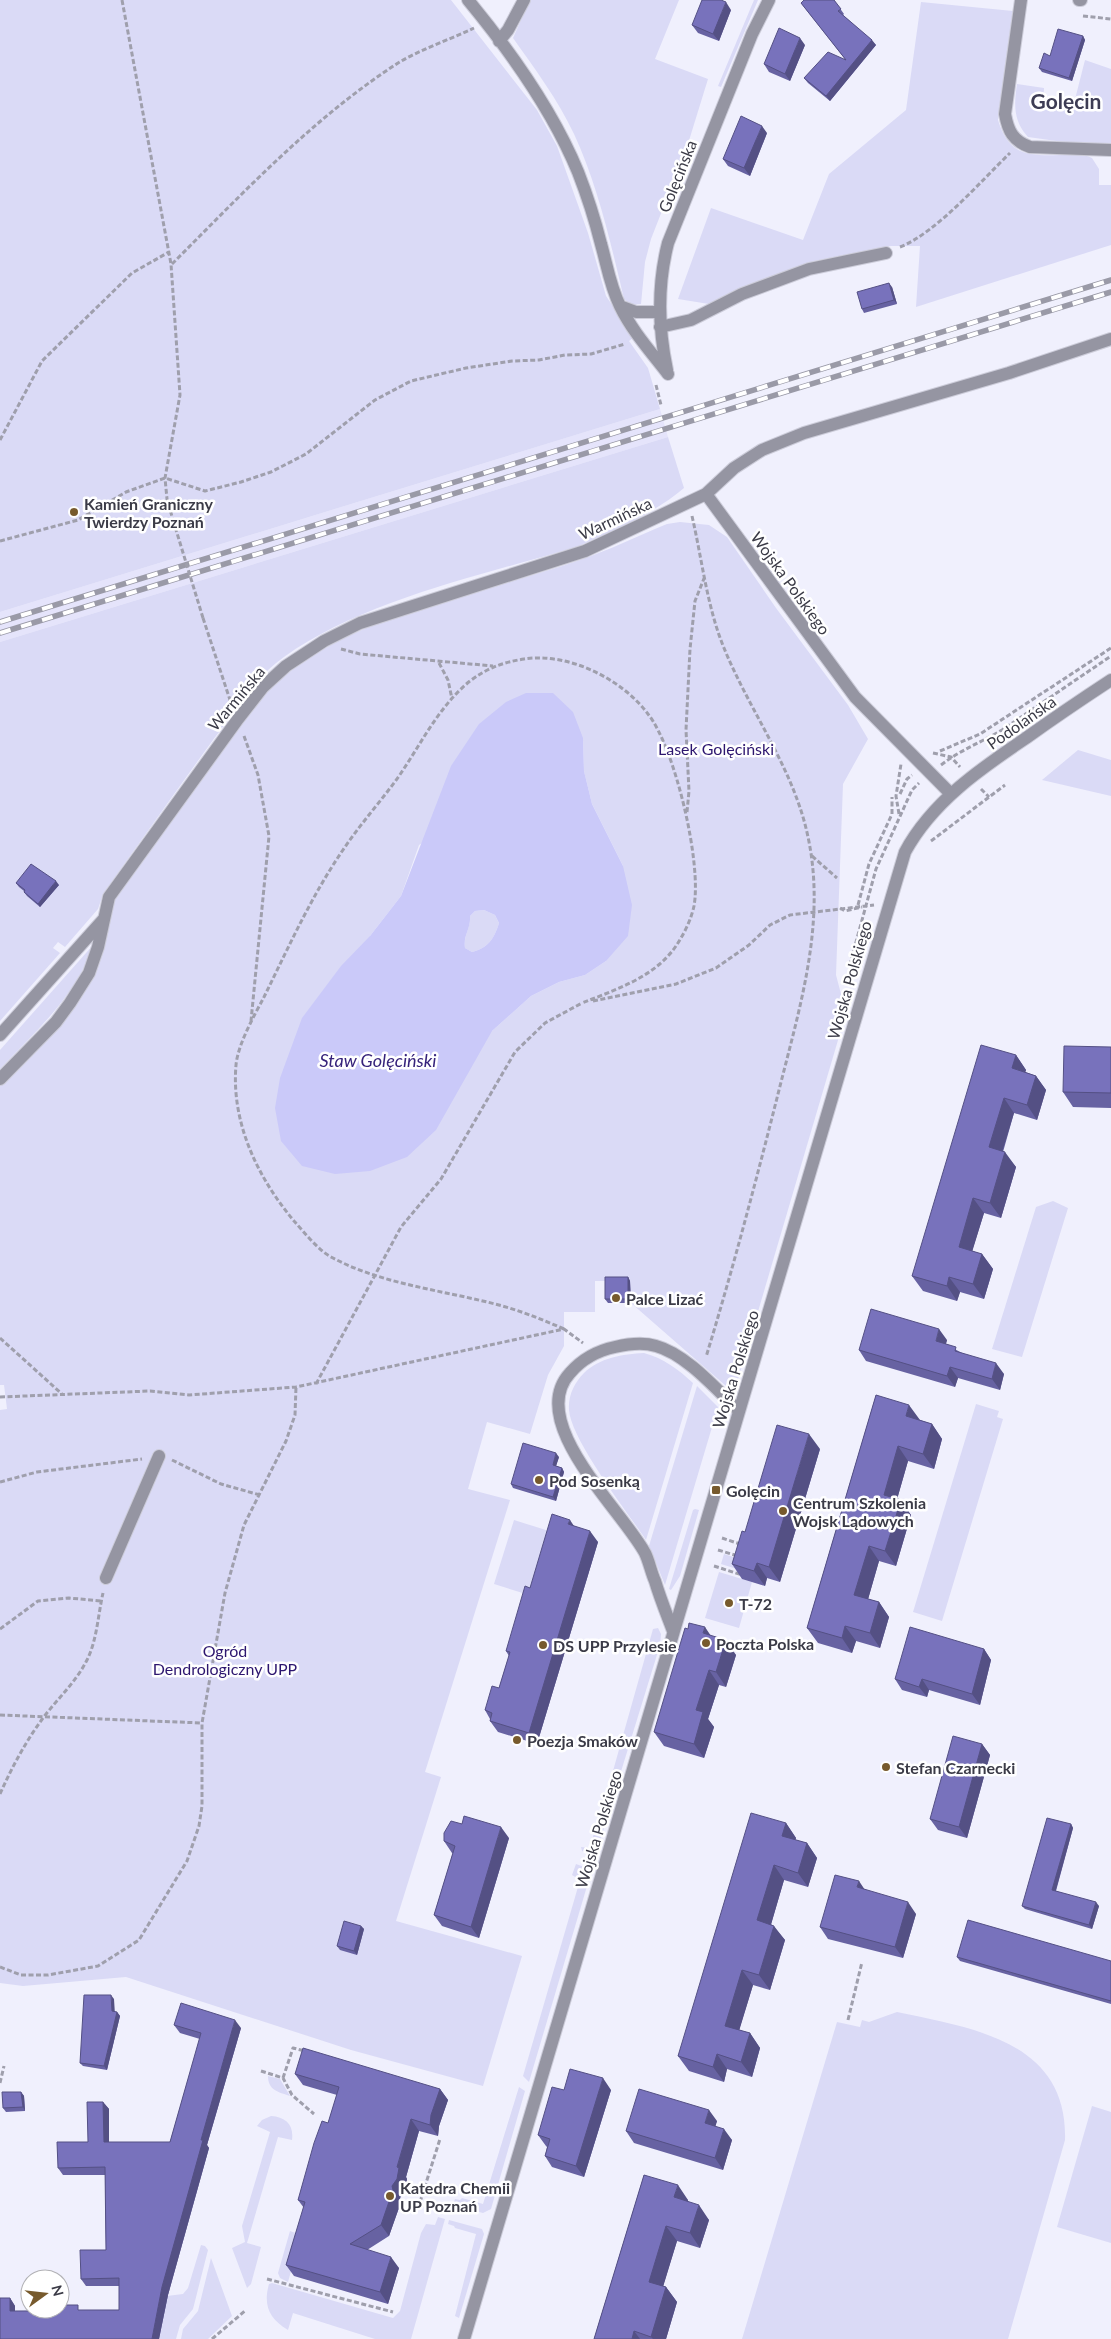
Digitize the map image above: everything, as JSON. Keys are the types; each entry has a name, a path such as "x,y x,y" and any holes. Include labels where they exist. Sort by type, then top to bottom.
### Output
{"street":[{"path":"468,0 540,98 569,150 591,208 612,286 620,306 640,338"},
{"path":"499,41 508,30 524,0"},
{"name":"Golęcińska","path":"640,338 668,374 659,312 661,275 674,223 752,34 769,0"},
{"path":"1021,0 1005,114 1007,126 1012,136 1020,144 1030,147 1111,150"},
{"path":"660,327 691,320 742,294 809,269 886,253"},
{"path":"620,306 636,312 659,312"},
{"name":"Warmińska","path":"0,1079 56,1022 70,1003 89,973 98,947 109,897 238,718 262,687 280,671 324,640 360,623 585,551 706,494 734,468 762,450 804,434 1009,373 1111,339"},
{"name":"Wojska Polskiego","path":"464,2339 905,852 916,831 951,794 855,697 706,494"},
{"name":"Podolańska","path":"951,794 979,770 1111,680"},
{"path":"0,1035 103,920"},
{"path":"673,1631 645,1553 588,1474 567,1439 559,1416 557,1398 563,1380 581,1360 597,1352 632,1344 657,1346 676,1356 740,1411"},
{"path":"106,1578 159,1456"}],"path":[{"path":"122,0 172,264 180,395 165,478 167,499 226,692 238,718 258,775 270,836 251,1024"},
{"path":"1082,16 1111,19"},
{"path":"172,264 271,166 352,95 400,62 486,23"},
{"path":"886,253 912,243 933,227 1020,144"},
{"path":"0,440 42,361 132,273 169,252"},
{"path":"0,541 78,520 126,492 165,478 205,491 271,472 306,454 375,400 411,382 466,368 512,361 591,354 611,350 640,338"},
{"path":"688,502 724,648 799,804 812,856 815,912 812,943 788,1053 736,1254 700,1375"},
{"path":"316,1384 400,1227 441,1179 515,1052 545,1024 582,1003 626,986 660,964 674,950 687,928 694,908 695,891 687,814 689,791 686,730 690,649 695,601 705,575"},
{"path":"324,640 344,651 439,662 493,666 525,659 558,660 601,676 640,703 658,731 687,814"},
{"path":"940,751 986,730 1111,648"},
{"path":"937,768 960,751 1002,730 1111,656"},
{"path":"439,662 448,680 452,699"},
{"path":"493,666 470,682 452,699 424,736 400,775 344,848 295,934 251,1024 236,1062 237,1104 246,1144 267,1184 293,1220 328,1256 374,1274 519,1311 564,1330 597,1352"},
{"path":"900,815 896,796 904,747"},
{"path":"900,794 907,780 916,771"},
{"path":"863,991 850,964 876,869 912,790 922,780"},
{"path":"905,852 933,840 1005,785"},
{"path":"980,787 989,797"},
{"path":"858,905 869,864 892,814 892,797"},
{"path":"812,856 837,878"},
{"path":"839,908 845,911 879,904"},
{"path":"582,1003 684,981 716,968 749,945 770,925 790,915 858,905 866,906"},
{"path":"0,1397 150,1390 189,1395 296,1387 564,1330"},
{"path":"0,1338 62,1394"},
{"path":"0,1967 21,1975 48,1975 98,1966 139,1940 187,1861 199,1826 202,1806 202,1723 230,1568 244,1525 286,1441 295,1415 296,1387"},
{"path":"0,1482 37,1472 159,1456 169,1458 221,1484 260,1495"},
{"path":"722,1538 744,1545"},
{"path":"718,1550 741,1556"},
{"path":"714,1566 743,1575 746,1567"},
{"path":"0,1794 14,1763 44,1717 73,1683 88,1659 97,1631 106,1578"},
{"path":"0,1629 38,1600 69,1598 101,1601"},
{"path":"0,1715 202,1723"},
{"path":"848,2020 862,1962"},
{"path":"310,2053 293,2048 283,2078 292,2095 314,2114"},
{"path":"0,2083 4,2066"},
{"path":"261,2072 283,2078"},
{"path":"420,2202 440,2139"},
{"path":"267,2279 393,2312"},
{"path":"212,2339 246,2310"}],"shaded area":[{"path":"660,409 668,437 0,642 0,612"}],"green space":[{"path":"0,0 451,0 537,110 557,146 588,233 606,296 634,337 629,341 648,368 660,409 0,612"},
{"path":"530,0 679,0 655,59 708,79 687,147 651,239 645,262 641,304 631,305 624,299 597,195 583,154 568,121 538,73 513,38"},
{"path":"754,0 758,0 721,87 718,86"},
{"path":"921,2 1013,11 998,120 1003,133 1016,149 1024,152 1044,155 1081,155 1092,158 1099,169 1099,185 1111,185 1111,245 916,307 920,246 891,246 814,261 709,304 678,299 711,208 803,240 829,174 906,110"},
{"path":"1085,60 1111,69 1111,144 1078,144 1028,137 1017,118 1015,98 1017,84 1044,88 1043,107 1072,111"},
{"path":"668,437 684,488 660,506 576,547 425,591 350,620 316,637 273,665 254,685 199,759 103,894 98,909 65,947 58,942 53,948 60,953 0,1021 0,642"},
{"path":"680,522 709,525 727,537 776,608 848,705 868,739 843,784 836,975 846,1013 734,1393 631,1303 630,1281 595,1281 595,1312 564,1312 564,1346 548,1375 530,1434 487,1422 468,1489 510,1500 425,1772 441,1777 396,1921 522,1956 483,2086 351,2050 126,1977 23,1986 0,1983 0,1410 7,1409 4,1385 0,1385 0,1086 59,1025 98,963 106,941 110,911 114,899 247,715 269,689 302,663 339,641 377,624 417,609 580,560 667,524","holes":["583,738 584,771 592,804 623,866 606,961 585,975 559,982 531,996 492,1031 370,936 401,896 419,845"]},
{"path":"1078,750 1111,760 1111,796 1042,780"},
{"path":"484,910 495,915 499,923 490,942 472,952 465,948 470,916 475,911"},
{"path":"94,944 77,980 54,1012 0,1069 0,1050"},
{"path":"1053,1201 1068,1208 1022,1357 992,1349 1036,1207"},
{"path":"644,1353 670,1365 693,1383 646,1540 589,1457 572,1423 569,1410 571,1395 575,1385 580,1377 590,1368 604,1360 628,1354"},
{"path":"697,1386 718,1407 665,1585 649,1546"},
{"path":"976,1404 999,1411 997,1417 1003,1419 942,1621 913,1612"},
{"path":"693,1510 699,1510 680,1576 671,1590 669,1589"},
{"path":"514,1520 549,1531 529,1595 494,1584"},
{"path":"724,1554 746,1561 743,1571 721,1564"},
{"path":"719,1572 752,1582 739,1628 705,1618"},
{"path":"658,1628 661,1634 660,1645 619,1778 611,1778 653,1629"},
{"path":"603,1799 609,1803 609,1812 596,1854 591,1855 582,1851 581,1847 590,1848"},
{"path":"576,1864 590,1869 590,1876 529,2082 523,2076 580,1880 572,1875"},
{"path":"897,2012 984,2033 1010,2045 1033,2060 1051,2080 1062,2107 1065,2140 1008,2339 742,2339 837,2022 860,2027 862,2020 869,2022"},
{"path":"268,2076 280,2079 290,2096 278,2092 272,2087 268,2081"},
{"path":"519,2087 525,2091 491,2209 483,2213 453,2205 455,2199 460,2200 462,2198 483,2204"},
{"path":"1092,2106 1111,2112 1111,2243 1057,2227"},
{"path":"271,2116 281,2118 288,2123 292,2130 292,2140 278,2137 247,2243 261,2247 251,2284 247,2288 232,2248 245,2242 242,2226 270,2132 257,2126 262,2120"},
{"path":"438,2217 445,2219 411,2339 375,2339 293,2313 288,2330 276,2321 269,2311 267,2292 269,2284 272,2283 393,2318 400,2311 421,2233 426,2224 435,2225"},
{"path":"449,2220 482,2229 484,2234 459,2318 455,2316 476,2234 455,2228 448,2224"},
{"path":"290,2231 301,2235 288,2282 280,2278 278,2273"},
{"path":"201,2245 205,2246 208,2250 193,2309 180,2325 176,2339 159,2339 167,2296 183,2294 188,2288"},
{"path":"211,2258 232,2316 208,2339 181,2339 183,2329 198,2311"}],"water":[{"name":"Staw Golęciński","path":"526,693 553,693 573,712 583,738 584,771 592,804 623,866 632,905 628,936 606,961 585,975 559,982 531,996 492,1031 436,1130 407,1157 370,1171 335,1174 302,1166 281,1141 275,1108 280,1078 302,1018 341,966 370,936 401,896 451,766 479,724 506,702","holes":["484,910 495,915 499,923 490,942 472,952 465,948 470,916 475,911"]}],"building":[{"path":"702,0 721,0 726,2 713,34 692,25"},
{"path":"804,0 834,0 841,9 838,11 872,40 826,96 804,78 828,52 846,60 801,3"},
{"path":"779,28 800,38 785,74 764,64"},
{"path":"1058,29 1083,36 1069,78 1039,68 1044,53 1050,56"},
{"path":"741,116 762,126 744,168 723,159"},
{"path":"889,283 894,300 862,309 857,292"},
{"path":"31,864 56,881 38,904 16,883"},
{"path":"981,1045 1016,1055 1012,1068 1036,1076 1027,1105 1004,1098 989,1147 1005,1152 990,1203 973,1198 959,1247 982,1254 973,1284 949,1277 947,1286 912,1276"},
{"path":"1064,1046 1111,1047 1111,1093 1063,1092"},
{"path":"605,1277 628,1277 628,1299 605,1299"},
{"path":"871,1309 939,1329 936,1341 956,1347 955,1351 996,1363 992,1379 950,1367 947,1376 859,1350"},
{"path":"876,1395 909,1405 906,1416 932,1424 923,1454 898,1446 884,1495 901,1500 885,1551 869,1546 854,1595 879,1602 870,1633 845,1626 842,1638 807,1628"},
{"path":"777,1425 809,1434 769,1567 757,1563 754,1571 732,1564 742,1531 745,1532"},
{"name":"Pod Sosenką","path":"523,1443 556,1453 553,1465 562,1468 553,1497 511,1484"},
{"name":"DS UPP Przylesie","path":"552,1514 570,1520 568,1524 590,1531 529,1733 490,1721 492,1713 485,1710 492,1686 499,1688 510,1652 506,1651 525,1586 530,1588"},
{"path":"689,1623 705,1627 703,1633 726,1640 716,1672 709,1670 696,1710 703,1712 694,1744 654,1732 685,1628 688,1629"},
{"path":"910,1627 984,1649 972,1694 922,1679 919,1687 895,1679"},
{"path":"953,1736 982,1744 959,1827 930,1819"},
{"path":"751,1813 786,1823 782,1836 807,1843 798,1873 774,1865 757,1920 774,1926 759,1975 742,1970 725,2026 750,2033 741,2062 717,2054 713,2067 678,2056"},
{"path":"464,1816 501,1827 471,1927 434,1915 455,1846 444,1841 444,1833 451,1821 462,1824"},
{"path":"1047,1818 1071,1824 1052,1890 1096,1902 1089,1925 1022,1906"},
{"path":"835,1875 859,1881 857,1887 908,1902 895,1947 820,1927"},
{"path":"968,1920 1111,1961 1111,2001 957,1957"},
{"path":"344,1921 361,1926 354,1951 337,1946"},
{"path":"84,1995 111,1995 112,2011 117,2012 104,2066 80,2063"},
{"path":"181,2003 235,2020 162,2287 152,2339 0,2339 0,2298 10,2298 10,2311 20,2311 20,2319 70,2319 70,2305 78,2305 78,2310 119,2310 119,2278 81,2279 80,2250 106,2250 105,2167 58,2168 57,2142 88,2142 87,2102 103,2102 104,2142 170,2142 201,2033 174,2025"},
{"path":"303,2048 440,2089 431,2115 430,2125 411,2119 397,2167 399,2168 397,2179 392,2186 393,2190 381,2225 350,2244 391,2257 380,2292 286,2265 305,2202 298,2200 314,2143 322,2121 328,2123 339,2087 295,2074"},
{"path":"570,2069 603,2078 576,2166 545,2156 550,2139 538,2135 552,2087 564,2090"},
{"path":"639,2089 709,2110 705,2123 724,2129 715,2158 626,2131"},
{"path":"2,2092 21,2092 23,2107 3,2108"},
{"path":"644,2175 678,2185 674,2197 699,2205 690,2233 666,2226 649,2282 666,2287 651,2337 634,2331 632,2339 594,2339"}],"railway":[{"path":"0,622 1111,280"},
{"path":"0,633 1111,292"}],"place":[{"name":"Kamień Graniczny Twierdzy Poznań","path":"74,512"},
{"name":"Palce Lizać","path":"616,1298"},
{"name":"Pod Sosenką","path":"539,1480"},
{"name":"Golęcin","path":"716,1490"},
{"name":"Centrum Szkolenia Wojsk Lądowych","path":"783,1511"},
{"name":"T-72","path":"729,1603"},
{"name":"Poczta Polska","path":"706,1643"},
{"name":"DS UPP Przylesie","path":"543,1645"},
{"name":"Poezja Smaków","path":"517,1740"},
{"name":"Stefan Czarnecki","path":"886,1767"},
{"name":"Katedra Chemii UP Poznań","path":"390,2196"}],"district":[{"name":"Golęcin","path":"1066,100"}],"park label":[{"name":"Lasek Golęciński","path":"716,748"},
{"name":"Ogród Dendrologiczny UPP","path":"225,1659"}]}
